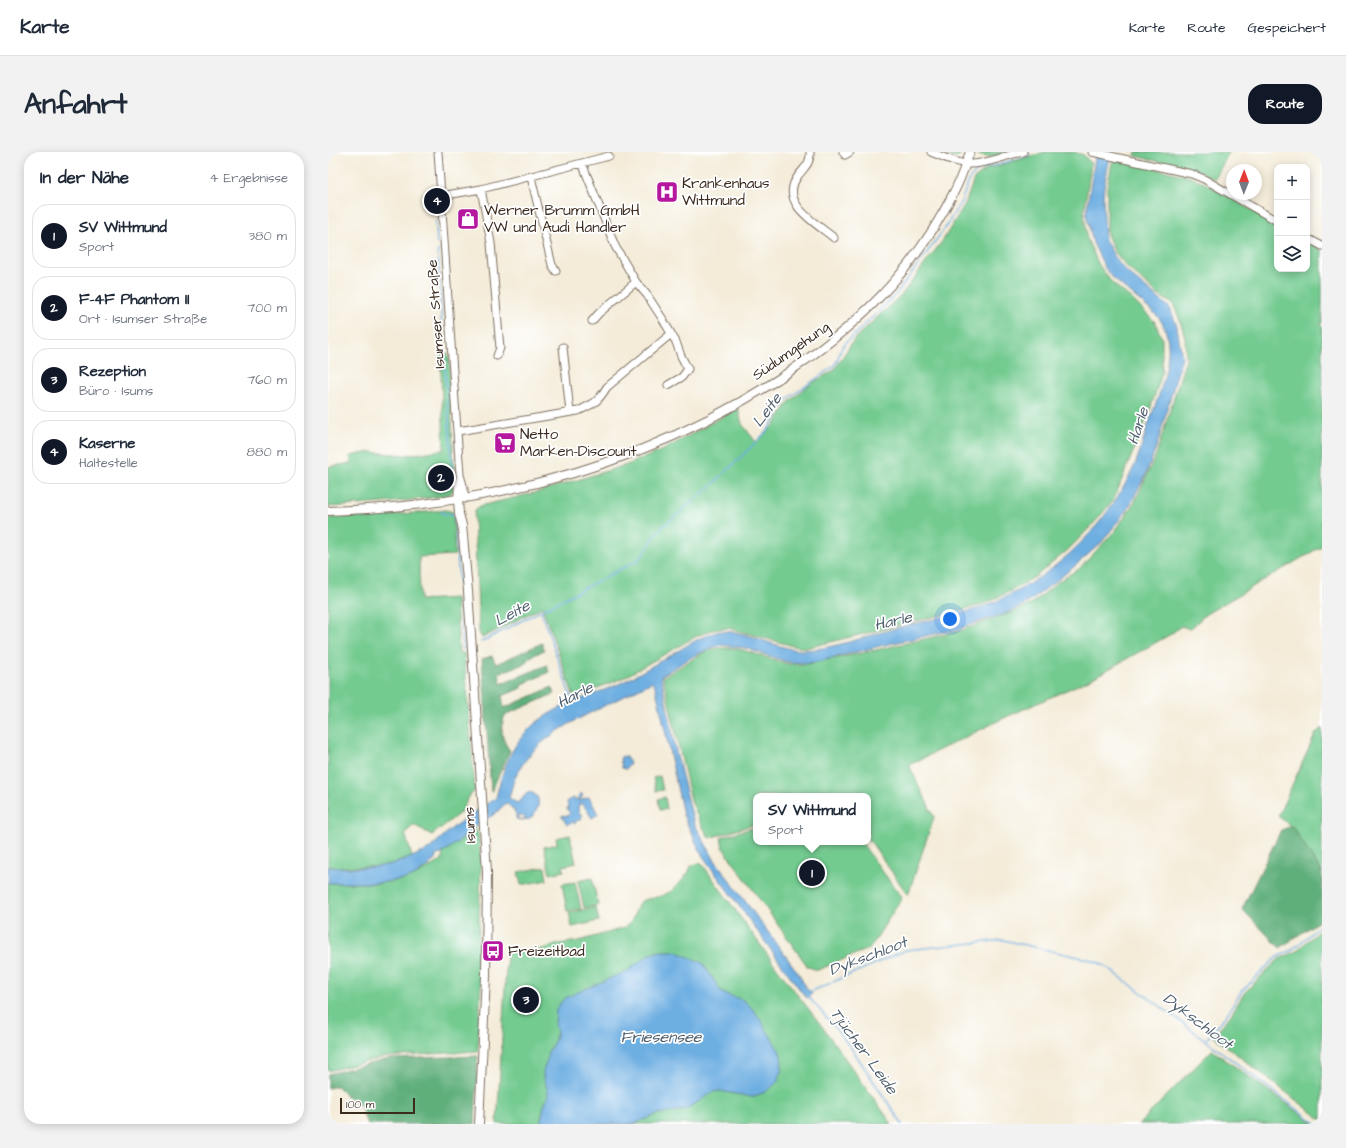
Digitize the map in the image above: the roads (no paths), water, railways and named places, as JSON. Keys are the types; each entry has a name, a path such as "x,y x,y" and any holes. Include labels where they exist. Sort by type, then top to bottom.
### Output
{"main road":[{"name":"Südumgehung","path":"461,499 551,480 621,458 674,436 715,416 742,401 819,351 862,316 895,282 908,265 932,232 954,192 970,152"},
{"path":"328,510 390,507 461,499"},
{"name":"Isums","path":"461,499 483,799 487,889 487,944 480,1124"}],"street":[{"name":"Isumser Straße","path":"438,152 458,431 460,475 458,486 461,499"},
{"path":"810,152 809,162 795,180 793,185 793,196 798,209 834,238"},
{"path":"843,152 845,155 850,152"},
{"path":"931,152 966,163 992,160 1023,152"},
{"path":"1092,152 1192,174 1204,179 1274,219"},
{"path":"441,196 482,189 609,156"},
{"path":"582,163 615,246 636,282 653,303 671,334 688,369 682,377 668,385"},
{"path":"531,177 552,265 556,271"},
{"path":"482,189 491,243 500,348 497,356"},
{"path":"1310,240 1322,246"},
{"path":"592,321 599,313 636,282"},
{"path":"458,431 578,411 600,399 607,387 671,334"},
{"path":"563,347 570,412"}],"water":[{"path":"1096,152 1111,152 1103,198 1105,240 1118,262 1127,272 1170,308 1177,326 1182,357 1157,445 1146,474 1130,505 1101,543 1075,566 1029,602 1007,613 957,629 817,662 805,663 787,662 745,648 721,645 713,647 692,657 661,676 677,756 694,823 714,859 799,974 805,986 812,994 806,998 702,855 683,815 660,707 655,686 652,682 567,725 542,743 531,754 521,766 514,780 509,798 517,803 530,792 537,797 537,808 530,819 521,820 525,819 525,817 518,815 517,817 520,818 520,820 516,819 515,811 506,803 496,813 474,827 467,835 435,857 436,859 414,876 379,883 328,883 328,867 376,867 399,862 422,852 423,853 469,815 496,798 504,770 515,746 527,731 537,722 573,702 625,681 703,637 717,632 727,631 794,649 816,649 838,645 893,629 985,606 1030,584 1070,554 1103,517 1118,497 1133,469 1161,387 1168,357 1168,343 1165,330 1159,318 1110,275 1093,243 1086,214"},
{"path":"622,756 626,757 630,763 626,769 622,768 620,758"},
{"path":"580,793 583,795 579,801 589,797 598,814 592,818 583,804 579,804 578,809 582,815 581,820 577,820 575,824 572,822 567,825 562,815 567,816 570,813 567,810 567,801 573,798 577,800"},
{"name":"Friesensee","path":"661,951 675,951 703,963 722,993 743,1000 757,1014 780,1052 782,1062 781,1073 778,1081 763,1093 751,1097 720,1091 713,1092 684,1110 658,1114 634,1124 540,1124 548,1095 543,1077 543,1071 547,1061 548,1052 554,1042 557,1032 555,1024 556,1010 561,1002 567,997 629,970 650,954"}],"waterway":[{"name":"Leite","path":"481,642 638,560 644,554 658,531 713,484 768,430 784,403 790,397 834,366 844,344 897,293 945,228 961,202 970,178 978,170 1029,155 1029,153"},
{"path":"432,190 433,210 435,214"},
{"path":"436,220 437,244"},
{"path":"438,250 442,334"},
{"path":"440,489 449,485 453,478 444,355"},
{"path":"441,511 444,514 452,514 455,518 463,649 468,647"},
{"name":"Harle","path":"541,611 573,703"},
{"path":"1206,1040 1227,1014 1242,991 1277,957 1292,950 1322,924"},
{"name":"Dykschloot","path":"810,992 906,950 1003,940 1092,960 1105,966 1164,1009 1317,1124"},
{"name":"Tjücher Leide","path":"807,995 854,1052 902,1124"}],"place":[{"name":"Krankenhaus Wittmund","path":"667,192"},
{"name":"Kaserne","path":"437,201"},
{"name":"Werner Brumm GmbH VW und Audi Handler","path":"468,219"},
{"name":"Netto Marken-Discount","path":"505,443"},
{"name":"F-4F Phantom II","path":"441,478"},
{"name":"SV Wittmund","path":"812,873"},
{"name":"Freizeitbad","path":"493,951"},
{"name":"Rezeption","path":"526,1000"}]}
